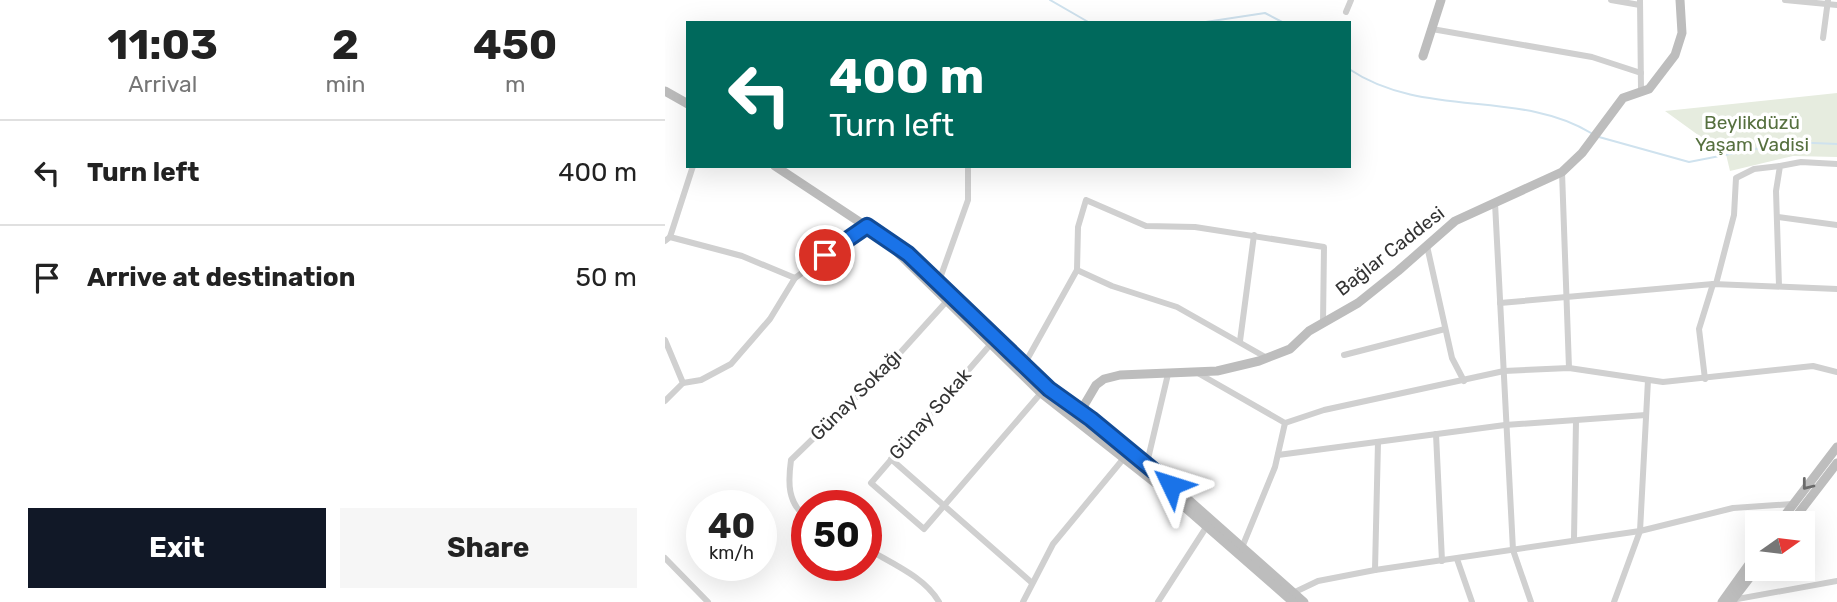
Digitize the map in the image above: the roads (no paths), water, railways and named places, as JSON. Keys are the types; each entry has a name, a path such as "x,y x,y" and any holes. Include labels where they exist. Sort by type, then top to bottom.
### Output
{"main road":[{"path":"1423,56 1441,0"},
{"name":"Bağlar Caddesi","path":"1078,415 1095,385 1104,379 1120,375 1217,371 1290,349 1323,323 1358,303 1455,220 1562,173 1587,147 1604,120 1623,98 1641,89 1649,89 1675,55 1682,33 1680,0"},
{"path":"665,91 686,103"},
{"path":"778,168 908,254 1123,458 1207,526 1293,602"},
{"path":"886,240 1041,393 1147,463 1243,545 1304,602"},
{"path":"1787,511 1837,447"},
{"path":"1800,511 1837,463"},
{"path":"1722,602 1745,570"},
{"path":"1732,601 1747,581"}],"street":[{"path":"1346,12 1351,0"},
{"path":"1611,0 1640,3 1641,89"},
{"path":"1785,0 1837,5"},
{"path":"1823,38 1828,3"},
{"path":"1432,29 1592,57 1641,73"},
{"path":"1705,379 1699,329 1734,215 1736,178 1754,169 1801,162 1837,164"},
{"path":"1779,286 1777,174 1780,166"},
{"path":"692,168 668,239 742,257 795,278"},
{"path":"938,284 968,200 968,168"},
{"path":"1562,173 1569,296 1569,368"},
{"path":"1024,365 1077,270 1078,227 1086,200 1146,226 1195,227 1324,247 1323,323"},
{"path":"1495,203 1513,550 1531,602"},
{"path":"1778,217 1837,225"},
{"path":"665,401 683,383 701,380 731,364 769,319 795,278 867,226"},
{"path":"1240,341 1254,235"},
{"path":"1427,246 1452,358 1464,381"},
{"path":"1077,270 1112,286 1177,307 1266,358"},
{"path":"1500,303 1714,284 1837,289"},
{"name":"Günay Sokağı","path":"791,499 791,460 890,364 946,302"},
{"path":"1344,355 1445,329"},
{"path":"665,340 683,383"},
{"name":"Günay Sokak","path":"942,506 923,529 871,483 990,345"},
{"path":"1196,372 1285,423 1324,410 1504,371 1569,368 1648,380 1705,379 1813,366 1837,372"},
{"path":"1147,463 1168,374"},
{"path":"1614,602 1640,531 1648,380"},
{"path":"942,506 1041,393"},
{"path":"1278,456 1505,425 1646,415"},
{"path":"1574,539 1576,421"},
{"path":"1243,545 1278,456 1285,423"},
{"path":"1436,434 1442,561"},
{"path":"1375,570 1378,442"},
{"path":"1023,602 1053,544 1123,458"},
{"path":"891,459 1031,582"},
{"path":"1295,592 1318,581 1375,570 1640,531 1733,508 1792,504"},
{"path":"1158,602 1207,526"},
{"path":"665,558 708,602"},
{"path":"882,558 932,591 939,602"},
{"path":"1457,559 1472,602"},
{"path":"1732,601 1837,581"}],"waterway":[{"path":"1050,0 1087,21"},
{"path":"1212,21 1265,13 1280,21"},
{"path":"1351,70 1378,84 1408,94 1533,111 1563,120 1591,133"},
{"path":"1599,137 1689,162 1791,142 1837,144"}],"park label":[{"name":"Beylikdüzü Yaşam Vadisi","path":"1752,133"}]}
